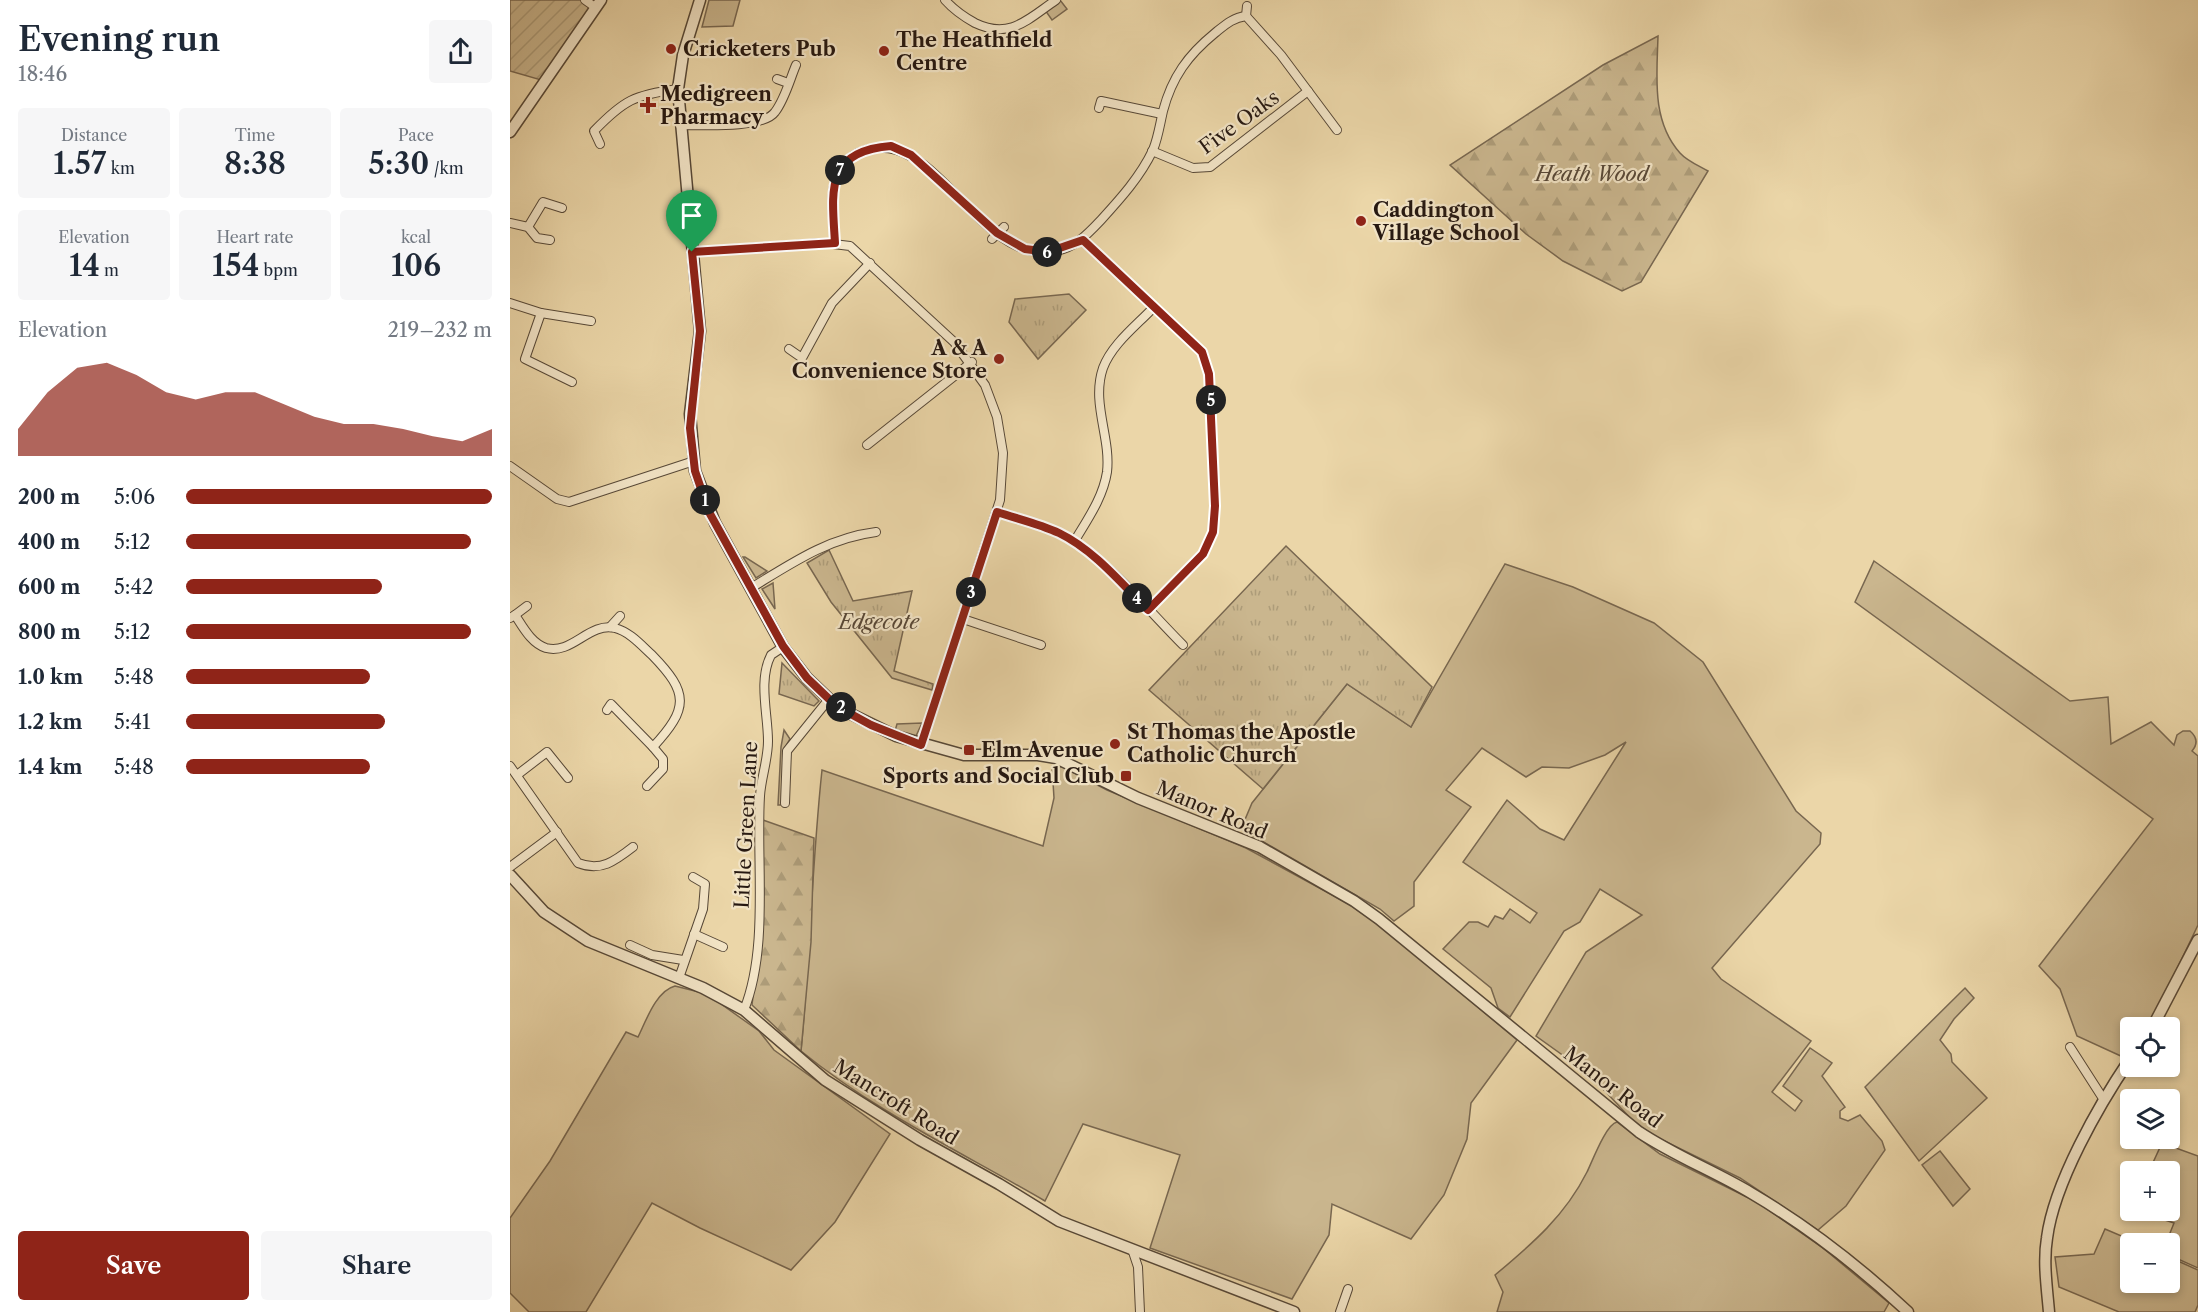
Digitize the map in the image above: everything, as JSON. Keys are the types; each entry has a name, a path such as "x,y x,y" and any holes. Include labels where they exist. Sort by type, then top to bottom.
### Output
{"street":[{"path":"510,132 598,4 585,0"},
{"name":"Manor Road","path":"700,0 682,55 678,89 700,331 690,414 694,461 709,512 783,646 807,678 829,699 871,725 921,745 964,755 1038,755 1066,762 1138,798 1238,836 1354,901 1639,1132 1678,1157 1750,1192 1776,1208 1849,1261 1908,1312"},
{"path":"945,0 963,17 994,31 1017,26 1056,0"},
{"path":"835,243 831,191 840,169 852,156 870,148 891,146 911,155 998,233 1025,249 1048,252 1083,240 1129,190 1152,151 1162,114 1178,74 1192,52 1235,17 1246,16 1247,6"},
{"name":"Five Oaks","path":"1246,16 1281,55 1337,130"},
{"path":"680,125 762,120 777,110 796,65"},
{"path":"777,79 788,83"},
{"path":"600,144 594,131 619,106 633,98 678,89"},
{"name":"Five Oaks","path":"1152,151 1193,168 1210,167 1308,91"},
{"path":"1101,102 1162,114"},
{"path":"528,227 543,202 562,208"},
{"path":"510,224 528,227 537,238 550,240"},
{"path":"534,248 537,238"},
{"path":"1083,240 1202,352 1209,374 1215,506 1213,532 1203,554 1148,610"},
{"path":"692,252 835,243 850,246 954,342 972,362 992,400 1001,435 1004,470 997,512 921,745"},
{"path":"789,349 802,358 832,303 870,263"},
{"path":"510,303 542,313 591,321"},
{"path":"1074,542 1102,494 1107,471 1107,452 1100,420 1103,369 1111,352 1153,308"},
{"path":"542,313 521,358 572,382"},
{"path":"867,445 972,362"},
{"path":"510,466 556,499 569,502 694,461"},
{"path":"997,512 1043,526 1074,542 1092,555 1183,645"},
{"path":"751,588 819,547 843,537 876,532"},
{"path":"527,606 512,616 531,638 548,648 568,646 601,628 610,627 623,631 636,640 668,672 680,690 680,708 675,720 653,747"},
{"path":"610,627 620,616"},
{"path":"963,619 1041,645"},
{"name":"Little Green Lane","path":"744,1010 750,994 755,966 760,906 760,795 768,744 766,676 771,655 783,646"},
{"path":"785,803 787,751 829,699"},
{"path":"612,704 663,759 663,769 647,786"},
{"path":"517,775 546,751 568,778"},
{"path":"510,766 578,863 591,868 609,865 633,847"},
{"path":"510,867 557,832"},
{"name":"Mancroft Road","path":"510,875 544,912 588,941 657,972 679,978 744,1010 825,1080 920,1140 1059,1221 1294,1312"},
{"path":"693,877 705,884 715,881"},
{"path":"679,978 683,960 703,909 705,884"},
{"path":"694,934 723,947"},
{"path":"2158,1017 2198,940"},
{"path":"630,945 652,955 683,960"},
{"path":"2070,1047 2104,1100"},
{"path":"2049,1312 2046,1246 2050,1219 2079,1147 2120,1075"},
{"path":"1132,1249 1138,1267 1140,1312"},
{"path":"1138,1267 1149,1255"},
{"path":"1340,1312 1348,1289"}],"green space":[{"path":"510,0 596,0 541,80 510,71"},
{"path":"709,0 740,0 733,26 702,27"},
{"path":"1060,0 1067,9 1052,20 1045,10"},
{"name":"Heath Wood","path":"1658,36 1657,82 1664,127 1680,153 1708,171 1641,282 1622,291 1563,261 1526,234 1450,165 1603,65"},
{"path":"1069,294 1086,310 1038,359 1009,322 1015,299"},
{"path":"1286,546 1432,687 1411,727 1347,684 1263,789 1149,690"},
{"name":"Edgecote","path":"829,550 853,601 912,591 894,671 933,684 932,690 892,678 831,602 807,563"},
{"path":"743,557 745,557 767,571 756,578"},
{"path":"1874,561 2070,701 2108,697 2111,744 2151,722 2174,745 2177,735 2183,731 2190,731 2194,736 2196,743 2192,751 2198,756 2198,925 2154,1017 2120,1017 2120,1056 2077,1036 2060,989 2039,966 2153,819 1855,602"},
{"path":"1505,564 1573,587 1654,623 1703,662 1796,811 1821,833 1820,844 1712,968 1721,979 1811,1041 1772,1092 1795,1111 1802,1101 1783,1086 1810,1048 1832,1063 1822,1076 1845,1107 1840,1111 1840,1118 1848,1121 1860,1115 1882,1141 1885,1150 1846,1206 1818,1230 1740,1178 1652,1135 1634,1122 1589,1074 1536,1036 1586,952 1642,915 1600,889 1580,922 1564,931 1510,1017 1498,1008 1491,988 1443,949 1469,922 1478,922 1488,927 1495,916 1503,919 1510,909 1530,923 1537,913 1463,862 1507,800 1540,829 1564,840 1626,742 1605,755 1569,768 1542,767 1526,777 1482,748 1446,790 1471,807 1414,882 1414,906 1394,921 1380,909 1241,829 1252,803 1347,684 1411,727"},
{"path":"773,583 775,609 762,589"},
{"path":"782,663 819,701 814,706 779,694"},
{"path":"922,723 916,736 895,731 897,724"},
{"path":"784,730 790,739 783,751 785,774 782,805 778,805 781,747"},
{"path":"1052,766 1063,767 1107,790 1246,848 1347,903 1386,930 1517,1040 1471,1103 1467,1139 1444,1195 1411,1239 1332,1204 1329,1235 1292,1299 1150,1248 1180,1155 1083,1124 1045,1201 858,1093 801,1051 822,770 1043,846 1054,798"},
{"path":"763,820 814,838 811,942 801,1051 752,1005 762,914"},
{"path":"675,986 707,994 759,1031 774,1050 890,1134 835,1222 791,1270 652,1203 586,1312 529,1312 510,1293 510,1218 550,1161 626,1032 638,1037 657,1000 668,989"},
{"path":"1965,988 1974,998 1954,1019 1940,1040 1951,1054 1952,1062 1987,1098 1919,1161 1865,1087"},
{"path":"1617,1122 1660,1154 1757,1202 1823,1248 1889,1303 1884,1312 1497,1312 1503,1292 1495,1275 1558,1216 1578,1188 1608,1129"},
{"path":"2159,1149 2179,1149 2198,1156 2198,1268 2180,1260 2180,1233 2170,1233 2174,1223 2168,1221 2180,1221 2180,1161 2154,1161"},
{"path":"1940,1151 1970,1189 1953,1206 1922,1165"},
{"path":"2105,1229 2120,1235 2120,1293 2180,1293 2180,1262 2198,1270 2198,1305 2195,1312 2119,1312 2059,1287 2055,1257 2094,1254"}],"place":[{"name":"Cricketers Pub","path":"671,49"},
{"name":"The Heathfield Centre","path":"884,51"},
{"name":"Medigreen Pharmacy","path":"648,105"},
{"name":"Caddington Village School","path":"1361,221"},
{"name":"A & A Convenience Store","path":"999,359"},
{"name":"St Thomas the Apostle Catholic Church","path":"1115,744"},
{"name":"Elm Avenue","path":"969,750"},
{"name":"Sports and Social Club","path":"1126,776"}],"route":[{"path":"891,146 911,155 997,233 1025,249 1048,252 1083,240 1202,352 1209,374 1215,506 1213,532 1203,554 1148,610 1092,555 1074,542 1043,526 997,512 921,745 871,725 849,713 829,699 807,678 783,646 709,512 700,487 695,471 690,428 691,399 699,356 700,331 692,252 835,243 831,191 840,169 852,156 870,148 891,146"}]}
